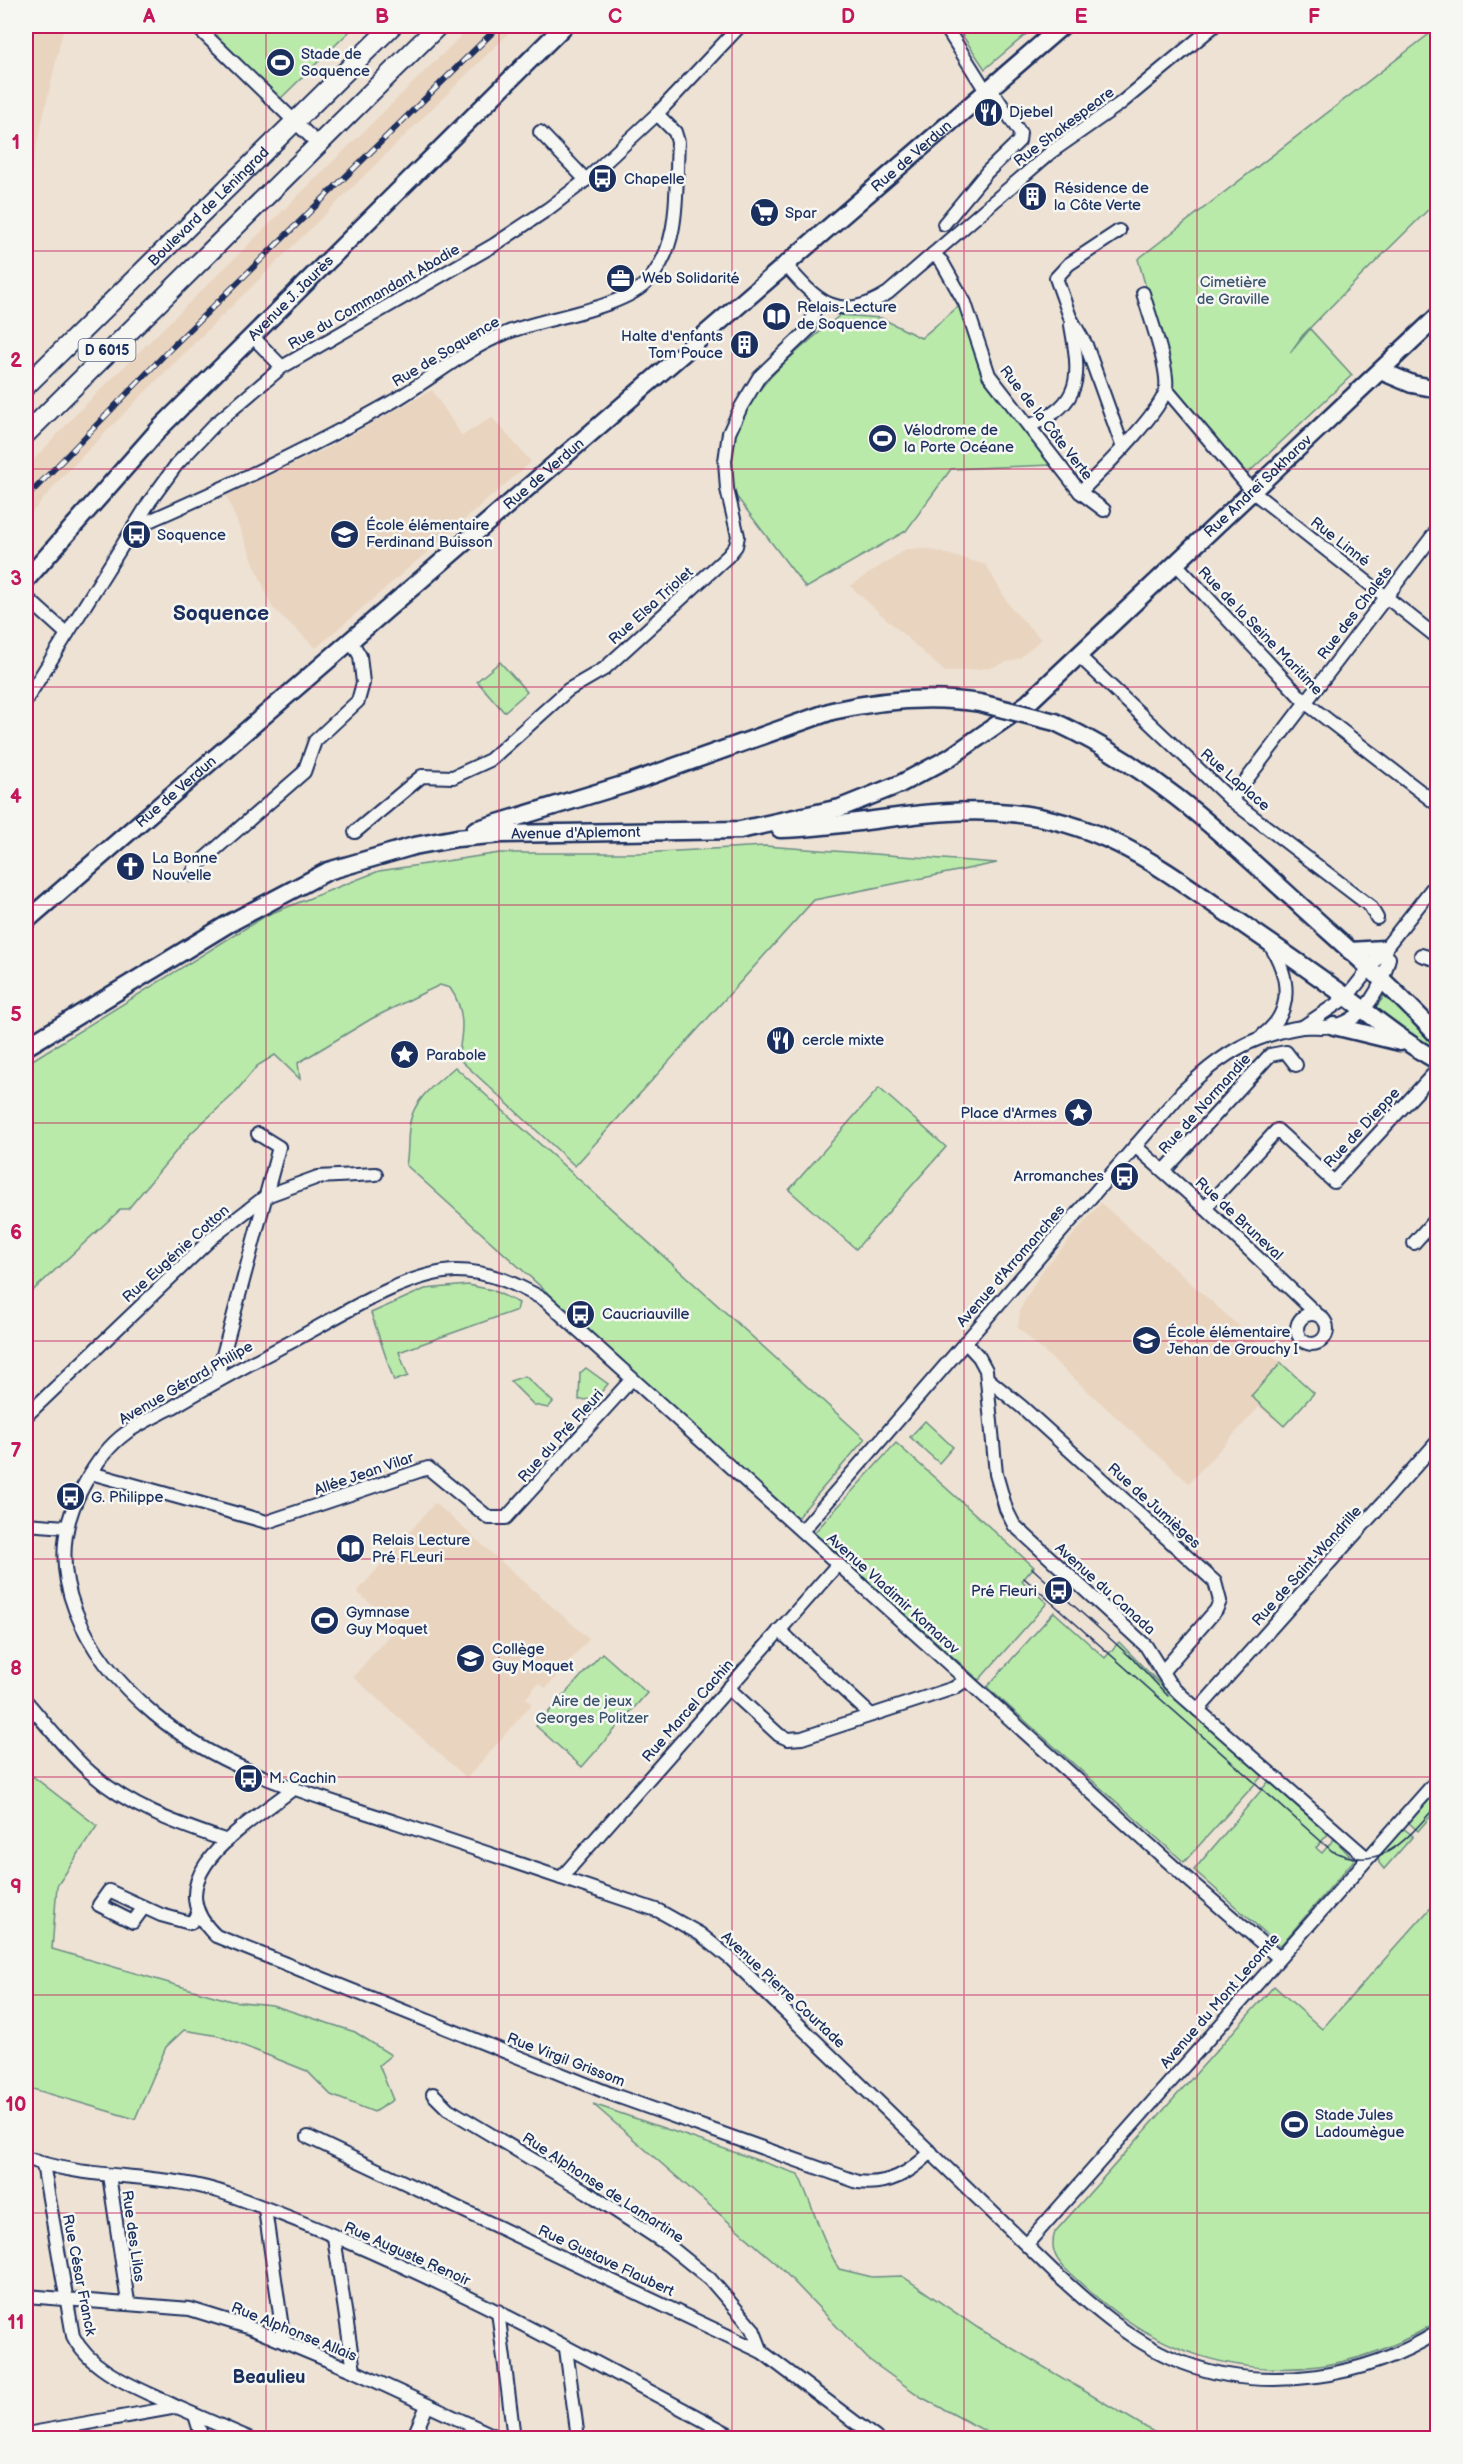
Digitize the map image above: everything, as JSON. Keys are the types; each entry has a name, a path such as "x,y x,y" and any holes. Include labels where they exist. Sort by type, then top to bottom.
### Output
{"main road":[{"name":"Boulevard de Léningrad","path":"26,386 392,26"},
{"name":"D 6015","path":"26,434 191,268 438,26"}],"street":[{"path":"196,26 319,145"},
{"name":"Avenue J. Jaurès","path":"26,579 160,428 564,26"},
{"name":"Rue du Commandant Abadie","path":"26,700 133,528 177,464 215,424 282,367 494,245 548,209 585,180 657,114 740,26"},
{"path":"944,224 987,172 1019,141 1020,133 945,26"},
{"name":"Rue de Verdun","path":"26,921 784,263 1062,26"},
{"name":"Rue Shakespeare","path":"933,254 1051,152 1121,103 1214,26"},
{"name":"Rue de Soquence","path":"133,528 284,461 390,403 505,333 615,301 645,284 666,257 672,238 678,142 675,132 657,114"},
{"path":"540,132 585,180"},
{"path":"1119,231 1056,278 1070,317 1086,345 1123,448"},
{"path":"784,263 818,300 846,309 874,301 933,254"},
{"name":"Rue de la Côte Verte","path":"933,254 942,262 964,303 989,375 1080,492 1104,510"},
{"path":"1080,492 1123,448 1159,403 1166,389 1164,370 1143,293"},
{"name":"Rue Elsa Triolet","path":"355,832 422,776 453,777 490,760 568,690 604,669 728,556 736,546 738,536 727,489 725,460 729,433 741,406 759,377 809,329 814,320 818,300"},
{"name":"Rue Andreï Sakharov","path":"1078,656 1177,565 1437,316"},
{"path":"1029,426 1058,411 1073,390 1078,378 1078,363 1070,317"},
{"path":"253,337 282,367"},
{"path":"1381,370 1413,384 1437,389"},
{"name":"Rue Linné","path":"1166,389 1253,492 1437,638"},
{"name":"Rue des Chalets","path":"1232,800 1437,530"},
{"name":"Rue de la Seine Maritime","path":"1177,565 1306,703 1437,805"},
{"path":"26,597 67,634"},
{"path":"192,875 196,866 304,772 315,741 358,701 363,682 360,656 350,639"},
{"name":"Rue Laplace","path":"1078,656 1232,800 1370,906 1377,918"},
{"name":"Avenue d'Aplemont","path":"26,1046 228,924 328,871 414,846 458,838 502,834 740,830 840,808 900,784 950,758 1009,719 1078,656"},
{"path":"458,838 481,828 626,784 832,711 899,700 951,698 980,702 1055,722 1121,756 1194,809 1399,996 1437,1036"},
{"path":"740,830 828,827 948,811 1037,816 1079,826 1147,858 1347,997 1409,1045 1437,1061"},
{"path":"1347,997 1368,968 1388,950 1437,881"},
{"name":"Avenue d'Arromanches","path":"802,1531 1183,1091 1210,1067 1273,1028 1284,1009 1286,990 1282,964 1268,941"},
{"path":"1350,951 1388,950"},
{"path":"1363,1009 1374,998 1383,982 1388,950"},
{"path":"1388,950 1399,996"},
{"path":"1421,955 1437,960"},
{"name":"Avenue d'Arromanches","path":"1301,1027 1347,997"},
{"name":"Avenue d'Arromanches","path":"1259,1038 1301,1027 1334,1026 1363,1009"},
{"path":"1334,1026 1409,1045"},
{"name":"Rue de Normandie","path":"1164,1171 1270,1055 1286,1052 1296,1065"},
{"name":"Rue de Dieppe","path":"1205,1208 1276,1130 1334,1182 1437,1069"},
{"path":"216,1381 279,1147 258,1134"},
{"name":"Rue de Bruneval","path":"1135,1146 1205,1208 1319,1316"},
{"name":"Rue Eugénie Cotton","path":"26,1416 214,1236 266,1196 318,1177 376,1174"},
{"path":"1414,1243 1437,1216"},
{"name":"Avenue Gérard Philipe","path":"294,1788 232,1763 193,1743 153,1713 118,1678 86,1635 71,1601 63,1563 66,1527 75,1501 108,1450 126,1433 216,1381 407,1281 457,1271 477,1274"},
{"name":"Avenue Vladimir Komarov","path":"477,1274 498,1276 545,1300 966,1680 1278,1957"},
{"name":"Avenue du Canada","path":"965,1342 980,1358 989,1380 991,1438 996,1474 1006,1509 1014,1525 1146,1646 1169,1683 1366,1858"},
{"name":"Rue du Pré Fleuri","path":"513,1513 632,1379"},
{"name":"Rue de Jumièges","path":"989,1380 1022,1407 1215,1582 1220,1600 1216,1610 1162,1671"},
{"name":"Rue de Saint-Wandrille","path":"1198,1710 1437,1441"},
{"name":"Allée Jean Vilar","path":"91,1473 267,1522 428,1468 489,1518 506,1518 513,1513"},
{"path":"26,1524 66,1527"},
{"name":"Rue Marcel Cachin","path":"561,1878 838,1564"},
{"path":"779,1630 871,1715"},
{"path":"728,1688 779,1735 788,1739 802,1738 954,1688 966,1680"},
{"path":"26,1701 90,1773 131,1803 157,1816 227,1841"},
{"name":"Avenue du Mont Lecomte","path":"1027,2244 1437,1779"},
{"path":"144,1907 190,1923 199,1915 194,1889 196,1877 201,1868 227,1841 294,1788"},
{"name":"Avenue Pierre Courtade","path":"294,1788 659,1911 700,1934 731,1959 1089,2304 1141,2342 1184,2363 1239,2377 1300,2378 1367,2366 1417,2345 1437,2332"},
{"name":"Rue Virgil Grissom","path":"199,1915 216,1936 611,2094 858,2182 873,2184 891,2181 914,2168 931,2152"},
{"name":"Rue Alphonse de Lamartine","path":"433,2094 448,2109 580,2188 668,2245 717,2287 753,2329 762,2352"},
{"name":"Rue Gustave Flaubert","path":"308,2136 762,2352 876,2439"},
{"name":"Rue Auguste Renoir","path":"26,2158 43,2164 109,2175 187,2183 229,2194 334,2237 498,2311 736,2439"},
{"name":"Rue César Franck","path":"43,2164 73,2336 81,2352 108,2371 177,2408 249,2439"},
{"name":"Rue des Lilas","path":"109,2175 128,2302"},
{"path":"265,2209 284,2342"},
{"path":"334,2237 354,2371"},
{"name":"Rue Alphonse Allais","path":"26,2296 128,2302 190,2309 248,2327 354,2371 482,2435 499,2439"},
{"path":"498,2311 514,2439"},
{"path":"566,2349 578,2439"},
{"path":"413,2439 427,2406"},
{"path":"26,2434 177,2408"},
{"path":"195,2415 202,2439"}],"shaded area":[{"path":"26,26 64,26 26,192"},
{"path":"471,26 516,26 150,387 64,475 26,519 26,468 80,410"},
{"name":"École élémentaire Ferdinand Buisson","path":"432,390 462,436 492,417 531,462 316,648 272,607 226,495 328,448"},
{"path":"906,549 929,549 986,565 1011,608 1041,639 1020,658 989,668 945,672 850,586"},
{"name":"École élémentaire Jehan de Grouchy I","path":"1101,1203 1314,1393 1284,1426 1259,1407 1189,1483 1018,1328 1020,1309 1042,1271"},
{"name":"Collège Guy Moquet","path":"435,1503 589,1639 546,1688 538,1683 526,1698 532,1704 467,1778 353,1677 397,1626 357,1592"}],"green space":[{"name":"Stade de Soquence","path":"206,26 355,26 279,100"},
{"path":"956,26 1036,26 985,69"},
{"name":"Cimetière de Graville","path":"1437,28 1437,201 1302,336 1290,353 1310,329 1352,375 1245,476 1174,389 1138,259"},
{"name":"Vélodrome de la Porte Océane","path":"959,306 982,374 1051,465 951,469 906,531 806,588 736,496 731,466 734,439 743,415 758,392 776,371 840,315 881,318 921,338"},
{"path":"500,662 527,692 504,712 477,681"},
{"path":"765,846 997,863 814,900 575,1166 458,1058 461,1013 450,988 440,985 425,992 371,1019 298,1063 300,1079 275,1055 257,1066 233,1095 192,1132 128,1209 121,1209 26,1297 26,1064 267,915 379,871 500,853 642,853"},
{"path":"1385,995 1437,1044 1437,1054 1374,1010"},
{"path":"455,1067 865,1439 797,1518 406,1165 410,1122 417,1105 428,1091"},
{"path":"879,1088 946,1147 856,1249 789,1190"},
{"path":"468,1285 492,1290 519,1303 517,1310 399,1352 408,1376 394,1381 371,1313 425,1289"},
{"path":"1281,1363 1314,1393 1284,1426 1251,1396"},
{"path":"586,1368 608,1384 595,1399 579,1400 580,1373"},
{"path":"525,1376 553,1402 548,1408 534,1405 510,1381"},
{"path":"925,1421 953,1447 939,1463 910,1437"},
{"path":"896,1443 1034,1567 1022,1581 1047,1603 979,1680 814,1533"},
{"path":"1054,1612 1105,1658 1119,1642 1159,1683 1161,1682 1263,1775 1184,1862 987,1687"},
{"name":"Aire de jeux Georges Politzer","path":"602,1653 647,1693 582,1767 536,1726"},
{"path":"26,1771 97,1826 57,1886 52,1949 231,2001 272,2005 355,2032 391,2055 379,2065 393,2100 374,2112 331,2095 307,2071 219,2036 184,2030 166,2047 135,2119 26,2087"},
{"path":"1269,1781 1328,1834 1316,1848 1322,1853 1334,1839 1354,1860 1280,1946 1194,1870"},
{"path":"1437,1791 1437,1809 1418,1831 1409,1823"},
{"path":"1402,1827 1413,1836 1384,1869 1379,1863 1378,1854"},
{"name":"Stade Jules Ladoumègue","path":"1437,1901 1437,2322 1392,2345 1347,2361 1301,2368 1255,2367 1210,2359 1166,2342 1125,2318 1085,2287 1060,2263 1054,2249 1055,2232 1274,1986 1322,2029"},
{"path":"593,2104 798,2174 827,2246 839,2269 872,2277 902,2276 978,2328 1164,2438 998,2438 921,2397 868,2359 776,2263"}],"tram line":[{"path":"1032,1568 1136,1662 1168,1696"},
{"path":"1024,1578 1332,1851 1350,1857 1366,1858 1380,1855 1404,1840 1438,1804"}],"railway":[{"path":"26,498 172,347 499,26"}],"place":[{"name":"Stade de Soquence","path":"280,63"},
{"name":"Djebel","path":"988,112"},
{"name":"Chapelle","path":"603,179"},
{"name":"Résidence de la Côte Verte","path":"1033,197"},
{"name":"Spar","path":"764,213"},
{"name":"Web Solidarité","path":"621,278"},
{"name":"Relais-Lecture de Soquence","path":"776,316"},
{"name":"Halte d'enfants Tom Pouce","path":"744,345"},
{"name":"Vélodrome de la Porte Océane","path":"883,439"},
{"name":"École élémentaire Ferdinand Buisson","path":"345,534"},
{"name":"Soquence","path":"136,535"},
{"name":"La Bonne Nouvelle","path":"131,867"},
{"name":"cercle mixte","path":"781,1040"},
{"name":"Parabole","path":"405,1055"},
{"name":"Place d'Armes","path":"1078,1113"},
{"name":"Arromanches","path":"1125,1176"},
{"name":"Caucriauville","path":"581,1314"},
{"name":"École élémentaire Jehan de Grouchy I","path":"1146,1341"},
{"name":"G. Philippe","path":"70,1497"},
{"name":"Relais Lecture Pré FLeuri","path":"351,1549"},
{"name":"Pré Fleuri","path":"1058,1591"},
{"name":"Gymnase Guy Moquet","path":"325,1621"},
{"name":"Collège Guy Moquet","path":"471,1658"},
{"name":"M. Cachin","path":"248,1778"},
{"name":"Stade Jules Ladoumègue","path":"1294,2124"}],"district":[{"name":"Soquence","path":"221,613"},
{"name":"Beaulieu","path":"269,2377"}]}
